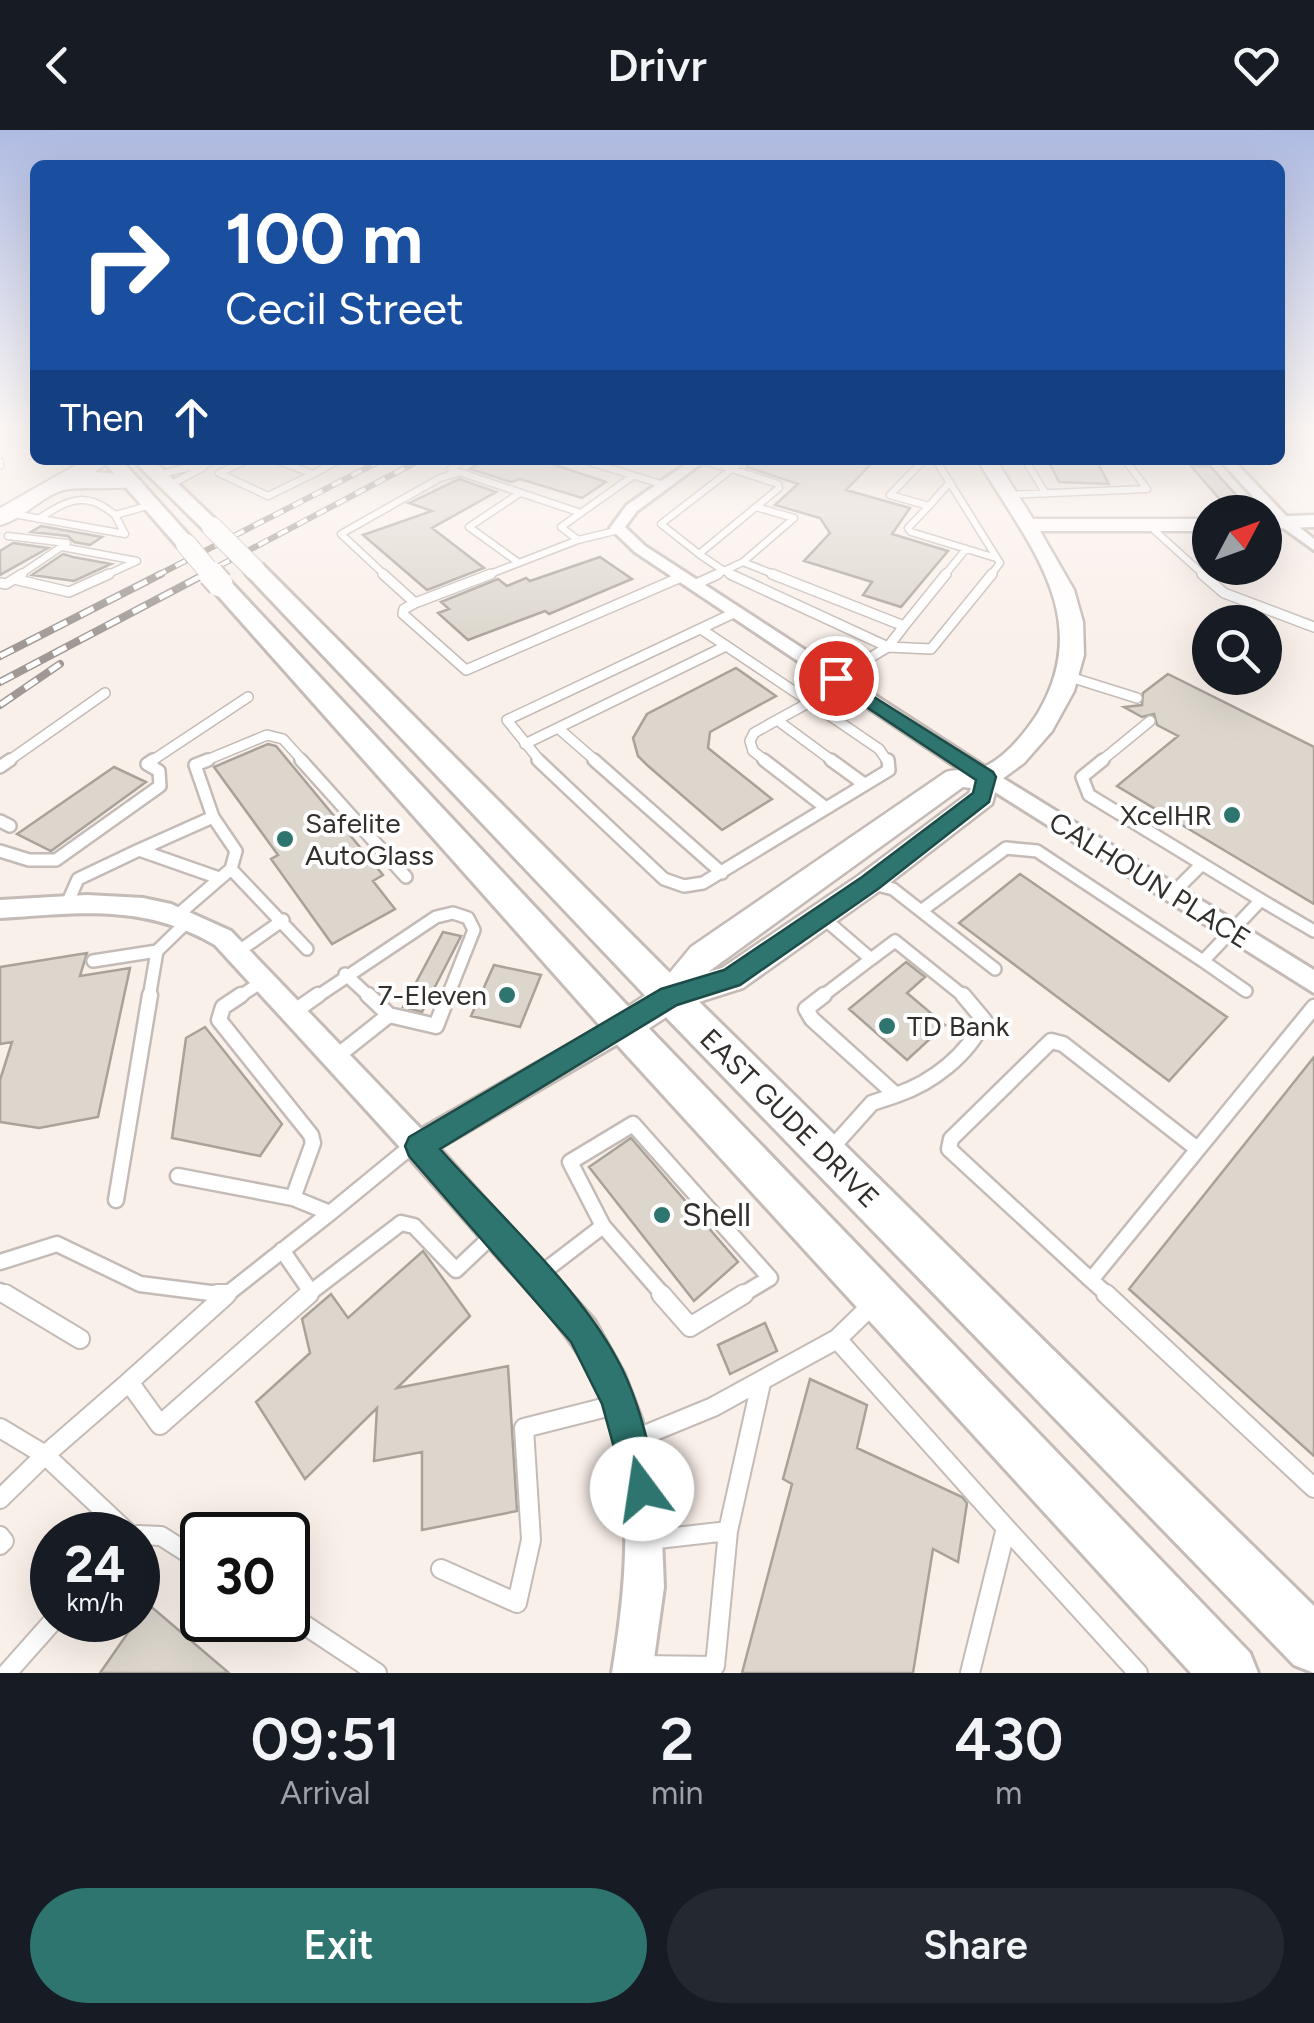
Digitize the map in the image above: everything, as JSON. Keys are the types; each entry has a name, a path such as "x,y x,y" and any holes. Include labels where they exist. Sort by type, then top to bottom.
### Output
{"main road":[{"path":"3,524 28,500"},
{"path":"3,524 36,500"},
{"name":"EAST GUDE DRIVE","path":"146,500 624,1027 1230,1673"},
{"name":"EAST GUDE DRIVE","path":"184,500 670,997 1314,1645"}],"street":[{"path":"619,530 632,508 643,500"},
{"path":"670,997 702,956 941,788 956,778 986,777 1031,742 1059,704 1070,676 1074,622 1063,585 1011,500"},
{"path":"1282,522 1314,521"},
{"path":"1029,530 1192,526"},
{"path":"1282,527 1314,546"},
{"name":"CALHOUN PLACE","path":"619,530 688,581 986,777 1314,983"},
{"path":"417,1145 670,997 732,978 870,883 982,797 986,777"},
{"path":"0,909 154,906 186,915 239,951 582,1331 608,1374 642,1489 645,1587 632,1669"}],"lane":[{"path":"38,519 68,500"},
{"path":"3,524 38,519 125,534 115,515 101,504 76,500"},
{"path":"401,500 341,534 415,603"},
{"path":"509,500 469,527 519,563"},
{"path":"541,500 578,512"},
{"path":"578,540 561,527 596,500"},
{"path":"691,500 660,524 724,571 888,647 931,649 1000,563 961,500"},
{"path":"699,554 764,500"},
{"path":"908,500 929,506"},
{"path":"934,500 908,528 910,532 996,558"},
{"path":"115,515 151,505"},
{"path":"619,530 578,540 415,603 404,608 402,614 466,670 744,562 794,518 756,507"},
{"path":"0,583 14,579 67,544 16,534 3,524"},
{"path":"1160,528 1224,593 1314,628"},
{"path":"14,579 68,592 137,561 62,547"},
{"path":"826,808 753,751 750,741 754,733 810,702 888,647 966,549"},
{"path":"744,562 904,626"},
{"path":"700,629 888,758 889,770 722,873 684,886 664,879 525,744 506,720 736,612"},
{"path":"525,744 726,646"},
{"path":"1070,676 1136,698"},
{"path":"0,767 105,693"},
{"path":"0,852 29,860 56,860 160,786 159,771 147,764 248,696"},
{"path":"777,720 864,784"},
{"path":"1150,721 1082,777 1089,795 1314,931"},
{"path":"558,728 722,873"},
{"path":"116,1200 157,951 231,869 236,851 213,817 195,765 274,734 406,877"},
{"path":"66,906 78,879 213,817"},
{"path":"921,911 1006,848 1036,851 1246,992"},
{"path":"139,850 220,878"},
{"path":"1172,894 1202,864"},
{"path":"231,869 307,948"},
{"path":"870,883 894,889 995,970"},
{"path":"1202,961 1261,900"},
{"path":"294,1012 346,974 436,917 453,912 468,918 474,930 436,1026 390,1015 346,974"},
{"path":"821,916 870,958"},
{"path":"239,951 283,920"},
{"path":"826,1154 872,1103 915,1091 980,1034 984,1020 974,1004 896,941 806,1009 812,1020 896,1096"},
{"path":"93,962 157,951"},
{"path":"265,980 223,1007 219,1020 312,1135 313,1143 293,1198"},
{"path":"1091,1280 1314,1007"},
{"path":"336,1056 390,1015"},
{"path":"1196,1148 1062,1044 1051,1040 950,1139 949,1148 1314,1488"},
{"path":"633,1124 770,1278 690,1327 603,1226 570,1162 633,1124"},
{"path":"0,1499 45,1454 226,1295 417,1145"},
{"path":"178,1176 293,1198 330,1212"},
{"path":"129,1382 160,1425 387,1230 401,1223 414,1226 456,1270 495,1232"},
{"path":"535,1277 603,1226"},
{"path":"0,1262 57,1244 140,1284 226,1295"},
{"path":"282,1250 311,1292"},
{"path":"0,1291 80,1339"},
{"path":"630,1441 666,1429 761,1383 837,1339 879,1298"},
{"path":"837,1339 1138,1673"},
{"path":"632,1669 715,1666 728,1531 761,1383"},
{"path":"441,1569 517,1603 531,1540 524,1428 619,1404"},
{"path":"0,1428 45,1454 109,1512"},
{"path":"970,1673 1006,1528"},
{"path":"643,1541 728,1531"},
{"path":"0,1536 4,1542 0,1545"},
{"path":"310,1629 377,1673"},
{"path":"7,1673 34,1642"}],"building":[{"path":"482,500 432,528 484,568 427,590 363,535 432,511 409,503"},
{"path":"780,500 882,500 910,508 892,534 948,551 901,607 863,595 872,582 804,561 830,533 820,518 775,505"},
{"path":"41,526 102,537 90,545 74,542 68,536 31,532"},
{"path":"13,543 48,548 0,575 0,551"},
{"path":"63,554 111,564 74,581 32,575"},
{"path":"600,557 632,579 549,614 545,611 468,640 438,613 449,609 441,602 498,579 507,586"},
{"path":"736,668 776,696 710,732 708,748 772,799 722,830 638,756 633,738 647,714"},
{"path":"1168,674 1192,686 1192,695 1210,695 1314,747 1314,904 1117,786 1178,736 1157,725 1154,714 1142,717 1124,707 1142,705 1143,693"},
{"path":"268,744 276,746 383,875 373,881 395,909 332,944 271,859 278,855 214,767"},
{"path":"114,767 146,782 51,851 17,834"},
{"path":"1020,874 1227,1017 1169,1081 959,923"},
{"name":"7-Eleven","path":"443,932 461,936 422,1012 403,1007"},
{"path":"87,953 80,976 130,968 98,1117 39,1128 0,1122 0,1080 12,1042 0,1044 0,967"},
{"path":"906,962 925,977 907,993 945,1025 907,1060 849,1009"},
{"name":"7-Eleven","path":"494,965 541,975 520,1027 471,1016"},
{"path":"205,1027 282,1124 260,1156 172,1138 186,1038"},
{"path":"1314,1057 1314,1456 1129,1289"},
{"name":"Shell","path":"631,1138 738,1262 694,1301 589,1167"},
{"path":"423,1251 470,1316 397,1388 508,1366 517,1511 422,1530 422,1452 374,1461 377,1408 305,1479 256,1402 310,1353 302,1319 331,1294 348,1318"},
{"path":"765,1323 777,1351 730,1374 718,1345"},
{"path":"810,1379 867,1405 857,1448 962,1497 967,1503 958,1562 933,1549 913,1673 742,1673 792,1484 783,1479"},
{"path":"160,1614 180,1631 180,1642 193,1642 229,1673 100,1673 122,1642 160,1642"}],"railway":[{"path":"156,576 304,500"},
{"path":"200,576 344,500"},
{"path":"0,656 161,574"},
{"path":"0,682 205,574"},
{"path":"0,705 60,664"}],"place":[{"name":"XcelHR","path":"1232,815"},
{"name":"Safelite AutoGlass","path":"285,839"},
{"name":"7-Eleven","path":"507,995"},
{"name":"TD Bank","path":"887,1026"},
{"name":"Shell","path":"662,1215"}],"route":[{"path":"642,1489 608,1374 582,1331 419,1146 670,997 732,978 870,883 982,797 986,777 836,678"}]}
